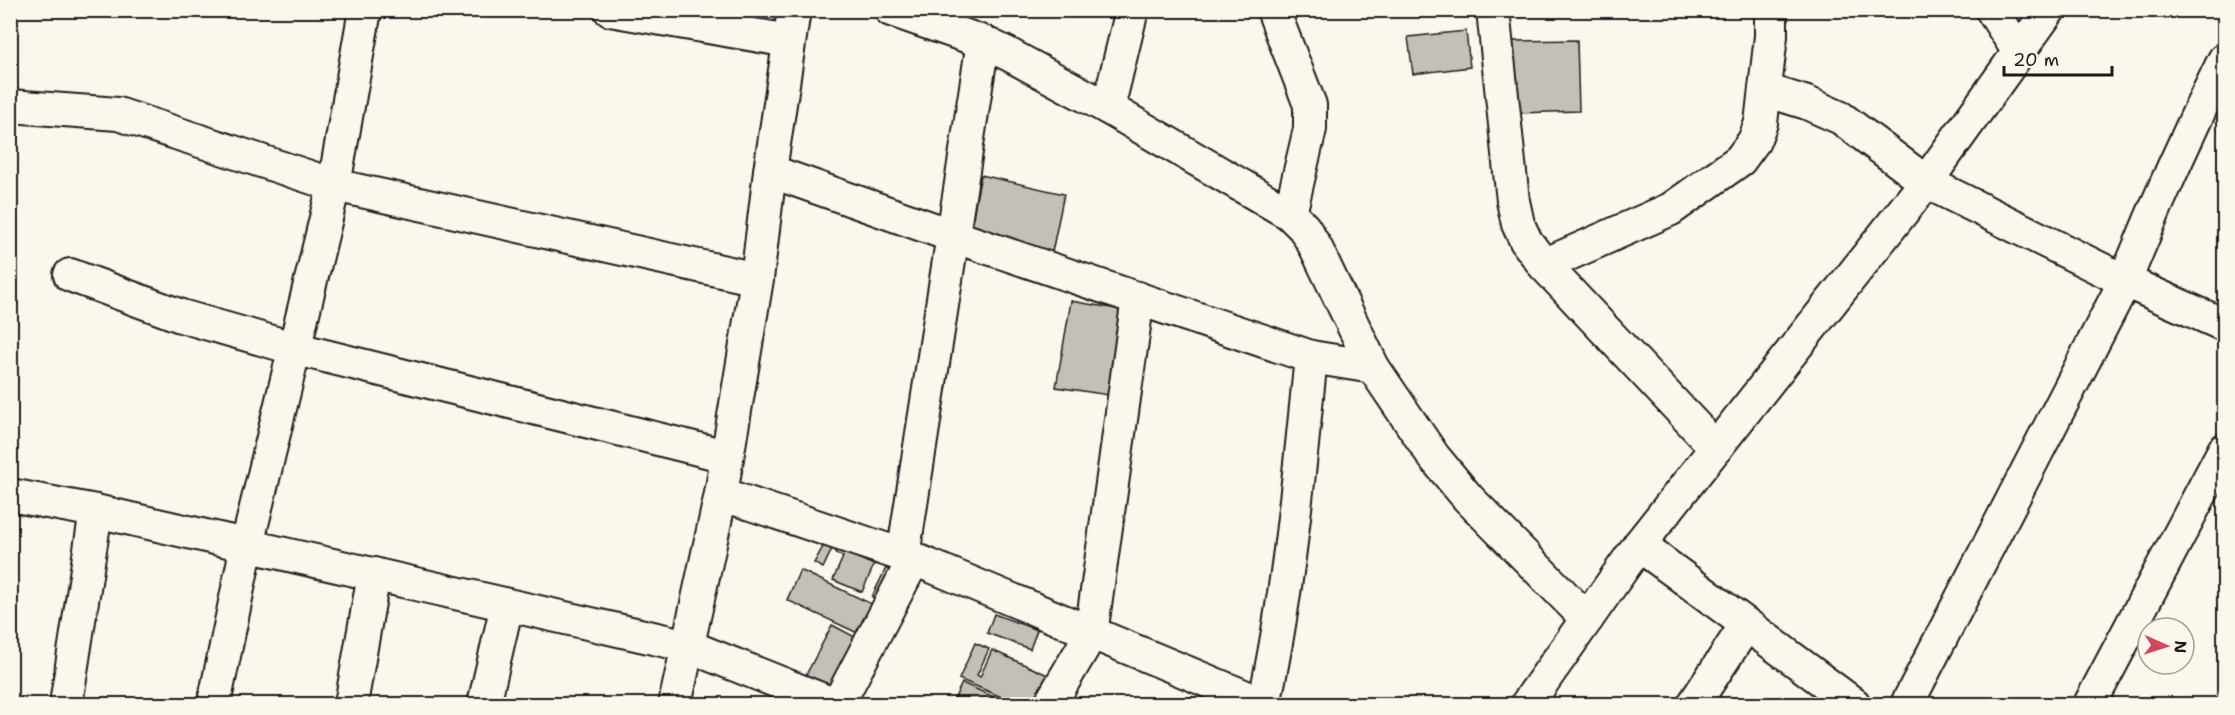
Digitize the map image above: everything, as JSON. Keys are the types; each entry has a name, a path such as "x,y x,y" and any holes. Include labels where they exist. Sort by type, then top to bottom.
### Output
{"street":[{"path":"214,705 247,545 334,185 365,10"},
{"path":"610,10 789,41"},
{"path":"675,705 721,494 757,279 770,171 794,10"},
{"path":"891,10 983,42 1108,108 1290,214 1304,228 1316,248 1372,367 1434,457 1468,498 1587,619"},
{"path":"1108,108 1132,10"},
{"path":"1273,10 1310,105 1310,129 1290,214"},
{"path":"1493,10 1513,201 1518,224 1526,241 1544,265 1716,448"},
{"path":"1544,265 1671,209 1740,160 1754,141 1761,123 1766,90 1771,10"},
{"path":"1992,10 2019,52"},
{"path":"1527,705 1639,545 1926,182 2049,10"},
{"path":"838,705 908,558 983,42"},
{"path":"1907,705 2125,281 2182,145 2224,60"},
{"path":"1766,90 1807,103 1841,118 1926,182 2125,281 2224,325"},
{"path":"10,106 118,114 334,185 757,279"},
{"path":"770,171 953,236 1311,357 1372,367"},
{"path":"70,275 181,316 293,348 726,456"},
{"path":"1050,705 1091,634 1138,298"},
{"path":"721,494 908,558 1263,705 1278,640 1289,568 1311,357"},
{"path":"2090,705 2224,450"},
{"path":"10,495 96,511 688,646 833,705"},
{"path":"66,705 96,511"},
{"path":"1639,545 1854,705"},
{"path":"351,705 374,574"},
{"path":"484,705 507,605"},
{"path":"1694,705 1746,625"}],"building":[{"path":"1466,31 1470,67 1413,74 1408,37"},
{"path":"1577,40 1579,111 1513,113 1511,41"},
{"path":"981,175 1064,194 1052,252 969,233"},
{"path":"1071,301 1123,310 1109,395 1056,387"},
{"path":"824,545 832,549 823,568 814,563"},
{"path":"837,549 874,565 862,592 833,580 843,557 835,553"},
{"path":"886,568 896,574 881,602 872,597"},
{"path":"800,570 878,607 864,636 787,600"},
{"path":"994,614 1037,630 1030,649 987,633"},
{"path":"832,625 857,638 831,688 806,675"},
{"path":"975,643 989,649 977,675 980,677 992,650 1052,677 1040,704 1018,704 959,679"},
{"path":"962,683 1010,704 952,704"}]}
